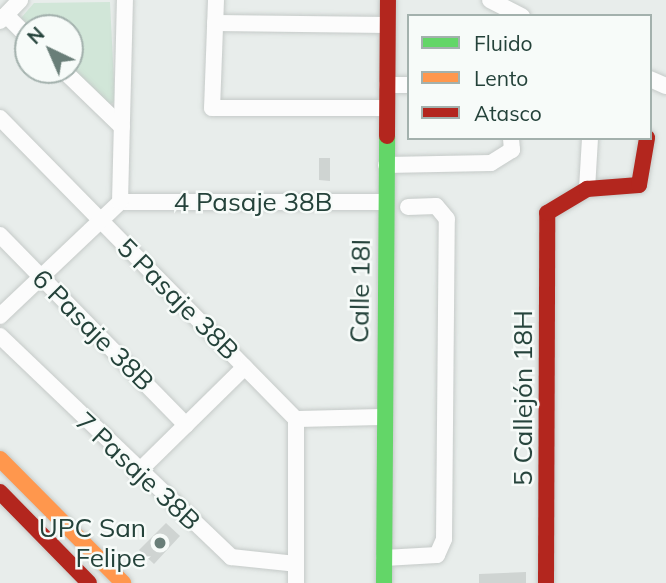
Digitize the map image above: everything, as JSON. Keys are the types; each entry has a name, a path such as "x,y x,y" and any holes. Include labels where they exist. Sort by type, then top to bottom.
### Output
{"street":[{"path":"3,18 20,0"},
{"path":"0,316 120,202 125,0"},
{"path":"216,0 208,101 222,112 386,108"},
{"name":"Calle 18I","path":"384,583 383,417 388,0"},
{"path":"490,0 518,14"},
{"path":"215,23 387,25"},
{"path":"77,84 122,127"},
{"path":"387,85 407,85"},
{"name":"5 Pasaje 38B","path":"0,118 296,419"},
{"path":"386,165 491,163 512,150 511,140"},
{"path":"590,140 587,190 639,185 647,140"},
{"name":"5 Callejón 18H","path":"546,583 547,213 587,190"},
{"name":"4 Pasaje 38B","path":"120,202 385,202"},
{"path":"384,558 437,555 444,538 447,219 436,206 408,207"},
{"name":"6 Pasaje 38B","path":"0,235 186,425"},
{"name":"7 Pasaje 38B","path":"0,337 137,473 231,557 296,564"},
{"path":"137,473 245,367"},
{"path":"296,583 296,419 383,417"},
{"path":"0,459 123,583"},
{"path":"0,492 89,583"}],"green space":[{"path":"110,2 115,102 108,105 84,81 84,14 24,14 34,3"}],"building":[{"path":"319,158 330,158 330,181 319,180"},
{"name":"UPC San Felipe","path":"166,523 180,536 154,564 139,550"},
{"path":"526,572 526,583 479,583 479,574"}],"traffic: fast":[{"path":"384,583 387,136"}],"traffic: slow":[{"path":"0,459 123,583"}],"traffic: jam":[{"path":"387,136 388,0"},
{"path":"546,583 547,213 587,189 639,185 647,140"},
{"path":"0,492 89,583"}],"place":[{"name":"UPC San Felipe","path":"160,543"}]}
